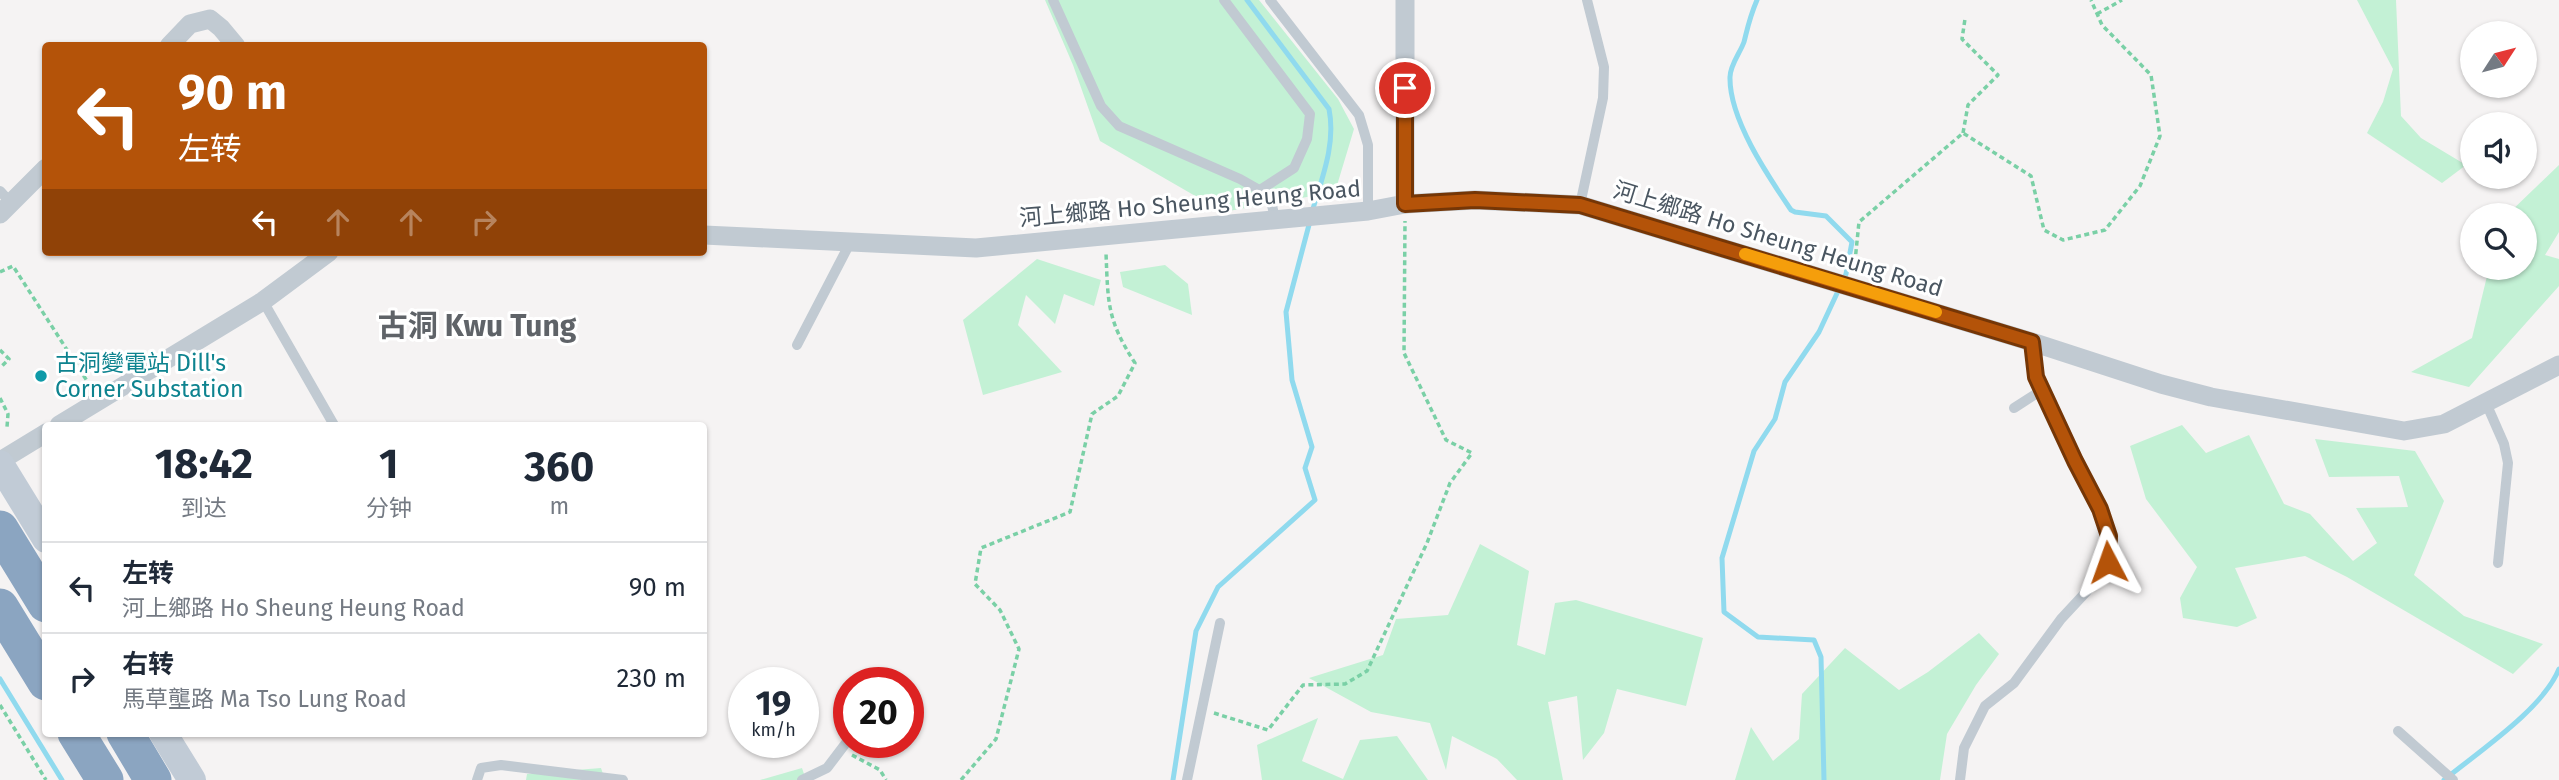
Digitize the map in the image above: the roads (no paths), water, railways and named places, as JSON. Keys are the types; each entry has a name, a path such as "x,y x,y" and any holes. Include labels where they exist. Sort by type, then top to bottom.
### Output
{"highway":[{"path":"0,529 42,597"},
{"path":"0,607 42,675"},
{"path":"78,737 104,780"},
{"path":"127,737 153,780"}],"main road":[{"path":"0,462 42,532"},
{"path":"166,737 198,779"}],"street":[{"path":"1405,0 1405,204"},
{"path":"173,42 190,24 210,19 233,42"},
{"path":"4,203 42,171"},
{"name":"河上鄉路 Ho Sheung Heung Road","path":"707,236 976,248 1368,211 1405,204 1475,200 1580,205 2032,342 2161,384 2211,397 2404,431 2444,424 2559,365"},
{"path":"64,422 263,301 324,256"},
{"path":"0,462 42,436"}],"lane":[{"path":"1053,0 1101,106 1119,126 1270,195 1275,219"},
{"path":"1224,0 1310,114 1307,139 1294,168 1260,190"},
{"path":"1270,0 1359,115 1368,145 1368,211"},
{"path":"1580,205 1603,98 1604,67 1587,0"},
{"path":"797,345 850,243"},
{"path":"263,301 332,422"},
{"path":"1960,780 1964,748 1985,706 2014,683 2061,619 2087,591 2108,562 2109,536 2100,509 2036,377 2032,342"},
{"path":"2014,408 2042,390"},
{"path":"2486,403 2504,444 2508,463 2498,562"},
{"path":"1187,780 1220,623"},
{"path":"2398,731 2453,780"},
{"path":"802,780 827,768 835,758"},
{"path":"477,780 481,768 501,765 623,780"}],"waterway":[{"path":"1247,0 1329,109 1329,148 1312,212"},
{"path":"1757,0 1744,42 1730,73 1731,93 1743,129 1761,164 1791,210 1826,216 1852,242 1846,274 1819,332 1785,382 1775,419 1754,451 1722,558 1724,612 1758,637 1814,640 1821,657 1824,780"},
{"path":"1173,780 1196,631 1218,587 1315,500 1305,468 1312,447 1292,380 1286,312 1310,221"},
{"path":"2444,780 2525,714 2551,684 2559,669"},
{"path":"0,679 62,780"}],"place":[{"name":"古洞變電站 Dill's Corner Substation","path":"41,376"}],"district":[{"name":"古洞 Kwu Tung","path":"477,326"}]}
